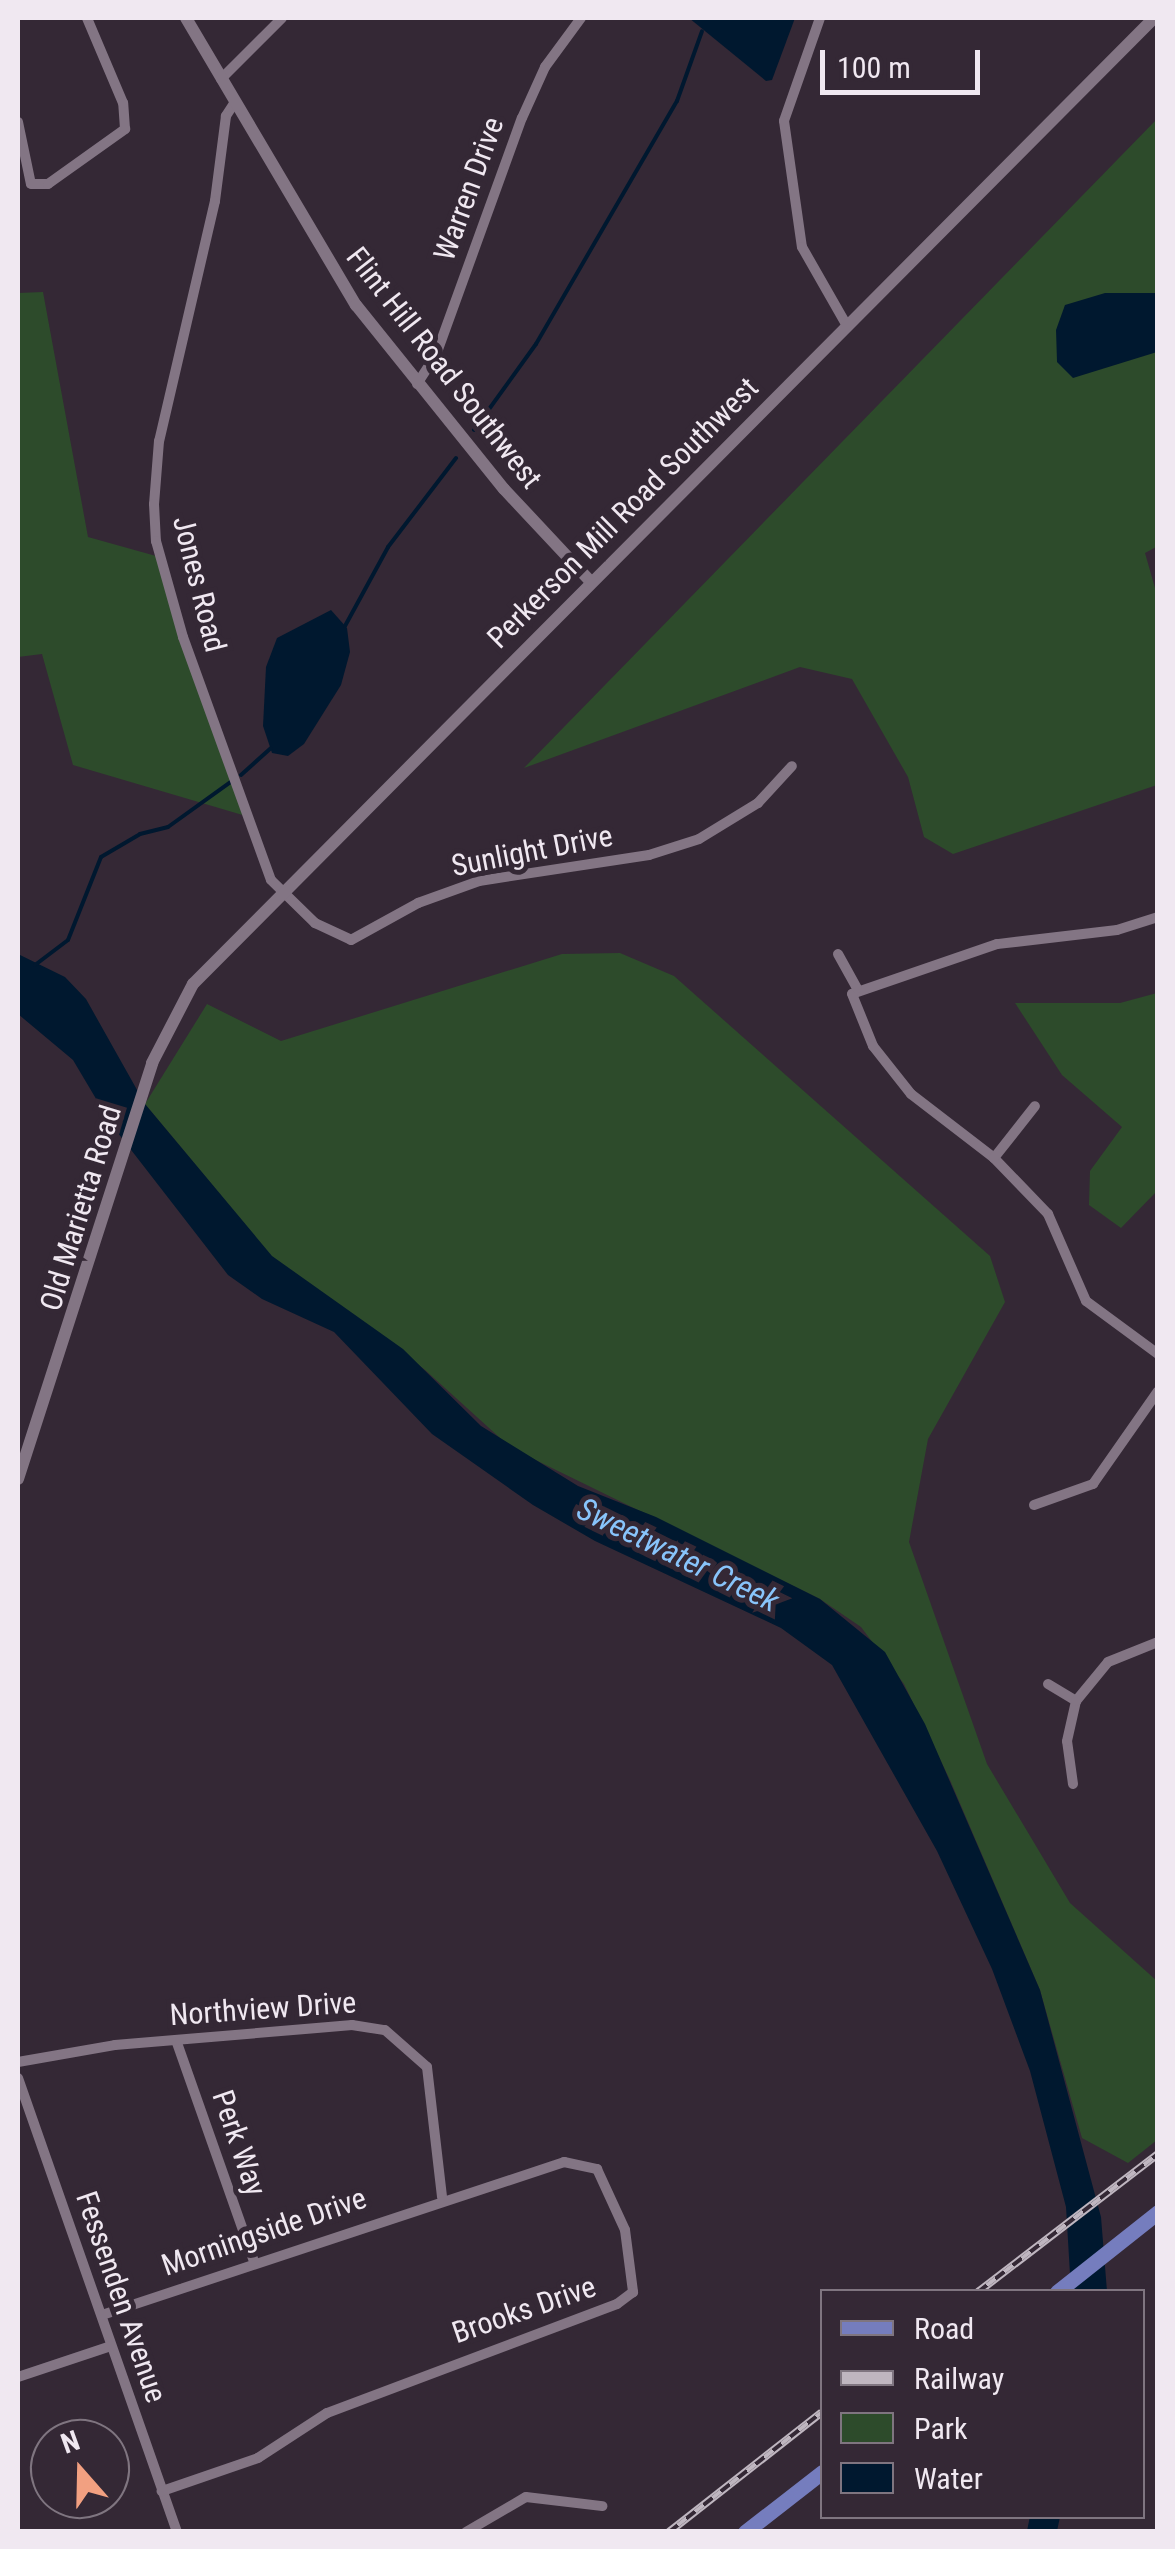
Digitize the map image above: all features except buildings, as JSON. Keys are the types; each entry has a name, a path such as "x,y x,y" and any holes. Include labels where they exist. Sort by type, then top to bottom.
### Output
{"main road":[{"path":"1061,2289 1158,2212"},
{"path":"745,2532 820,2474"}],"street":[{"path":"18,122 31,184 48,184 125,129 123,103 87,18"},
{"name":"Flint Hill Road Southwest","path":"186,18 332,269 418,384 590,582"},
{"path":"221,78 282,18"},
{"name":"Warren Drive","path":"418,384 436,354 537,84 581,18"},
{"path":"820,18 784,121 802,247 846,324"},
{"name":"Perkerson Mill Road Southwest","path":"152,1063 193,984 280,890 1154,18"},
{"name":"Jones Road","path":"234,102 226,116 215,201 159,442 156,541 250,830 280,890"},
{"name":"Sunlight Drive","path":"280,890 338,937 359,938 418,903 479,880 649,855 699,840 758,803 792,766"},
{"path":"857,988 997,944 1116,930 1158,917"},
{"path":"838,954 857,988 853,1002 888,1067 911,1094 994,1158 1048,1214 1086,1301 1158,1354"},
{"name":"Old Marietta Road","path":"18,1480 152,1063"},
{"path":"994,1158 1035,1106"},
{"path":"1034,1505 1092,1484 1158,1391"},
{"path":"1073,1784 1066,1740 1076,1701 1108,1662 1158,1642"},
{"path":"1048,1684 1076,1701"},
{"name":"Northview Drive","path":"18,2062 176,2040 352,2026 385,2030 427,2067 442,2197"},
{"name":"Perk Way","path":"176,2040 254,2262"},
{"name":"Fessenden Avenue","path":"18,2078 176,2532"},
{"name":"Brooks Drive","path":"162,2491 258,2458 327,2413 617,2304 633,2292 625,2230 590,2162 552,2164 442,2197"},
{"name":"Morningside Drive","path":"102,2315 442,2197"},
{"path":"18,2377 111,2346"},
{"path":"466,2532 526,2497 602,2506"}],"green space":[{"path":"1157,119 1158,546 1145,553 1157,595 1157,785 953,854 924,837 908,777 852,679 800,667 524,768"},
{"path":"43,292 88,537 156,556 246,816 73,765 42,654 18,657 18,293"},
{"path":"620,953 674,976 990,1256 1005,1302 928,1439 909,1542 987,1764 1070,1903 1157,1981 1157,2140 1128,2163 1082,2138 1040,1990 950,1780 904,1684 861,1627 820,1599 511,1448 424,1369 272,1257 145,1104 207,1004 281,1041 562,954"},
{"path":"1157,993 1157,1191 1121,1228 1089,1205 1090,1171 1122,1127 1062,1075 1015,1003 1120,1003"}],"water":[{"path":"689,18 795,18 772,80 766,81"},
{"path":"1105,293 1157,293 1157,352 1073,378 1057,362 1056,330 1065,305"},
{"path":"331,610 347,628 350,652 341,685 304,744 288,756 272,753 263,726 266,667 277,638"},
{"name":"Sweetwater Creek","path":"18,954 65,977 86,999 145,1104 272,1256 403,1349 481,1426 578,1486 656,1517 820,1599 885,1652 925,1724 1040,1990 1101,2217 1107,2289 1071,2289 1066,2207 1030,2071 992,1969 937,1851 832,1665 781,1628 595,1541 533,1505 432,1434 334,1332 262,1299 228,1275 111,1124 73,1060 18,1014"},
{"path":"1029,2519 1060,2519 1057,2531 1027,2531"}],"waterway":[{"path":"474,430 536,344 677,101 702,31"},
{"path":"345,626 388,547 456,458"},
{"path":"241,775 271,748"},
{"path":"35,965 68,940 101,857 140,834 168,827 232,781"}],"railway":[{"path":"982,2289 1158,2154"},
{"path":"669,2532 820,2414"}]}
